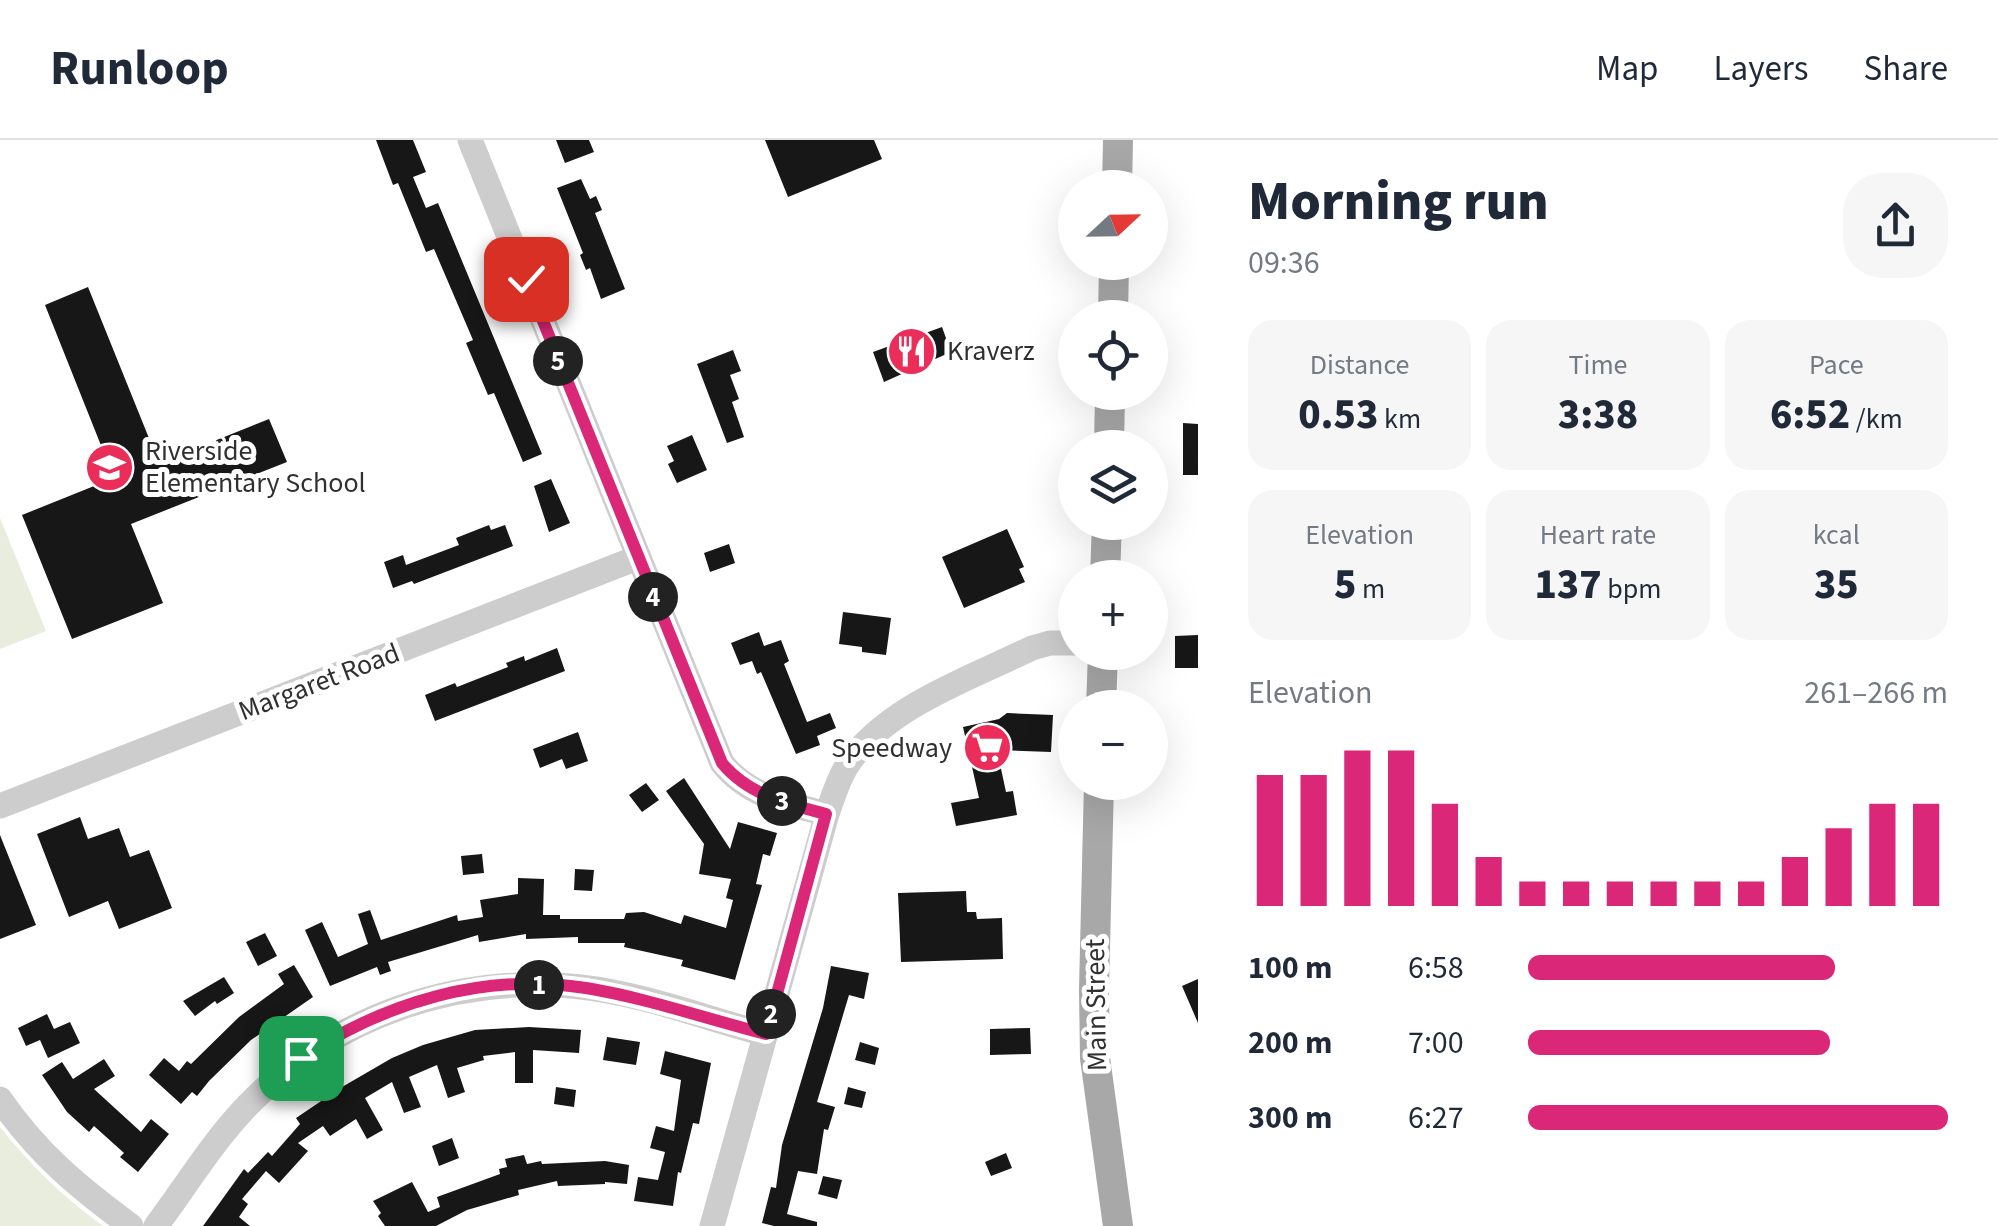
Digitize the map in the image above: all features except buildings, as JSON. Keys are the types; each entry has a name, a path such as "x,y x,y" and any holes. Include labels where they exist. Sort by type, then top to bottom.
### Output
{"main road":[{"path":"1117,170 1118,140"},
{"name":"Main Street","path":"1098,800 1095,1058 1118,1226"}],"street":[{"path":"470,140 722,763 734,779 756,792 826,814"},
{"name":"Margaret Road","path":"0,806 637,558"},
{"path":"712,1226 826,814 848,764 888,722 1032,648 1058,643"},
{"path":"156,1226 230,1126 275,1079 324,1043 404,1005 498,986 583,988 766,1034"},
{"path":"0,1099 55,1168 132,1226"}],"shaded area":[{"path":"0,518 46,631 0,649"},
{"path":"0,1127 48,1180 103,1226 0,1226"}],"place":[{"name":"Kraverz","path":"912,351"},
{"name":"Riverside Elementary School","path":"110,467"},
{"name":"Speedway","path":"987,748"}],"route":[{"path":"301,1058 366,1020 404,1005 477,988 534,984 612,993 766,1034 826,814 756,792 734,779 722,763 526,279"}]}
